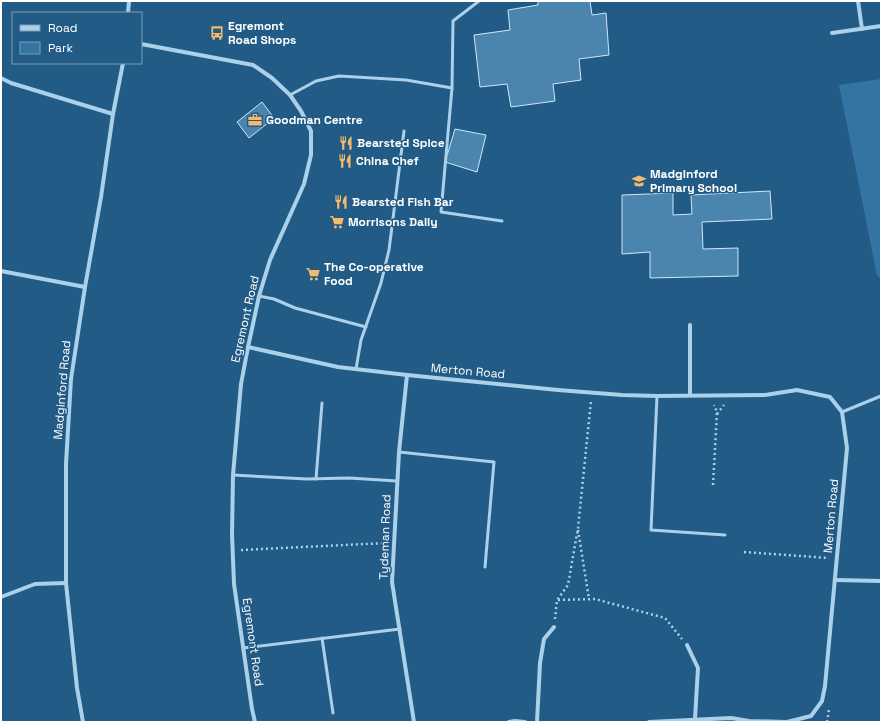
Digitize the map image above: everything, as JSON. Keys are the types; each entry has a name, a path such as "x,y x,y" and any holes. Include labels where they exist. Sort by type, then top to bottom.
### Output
{"street":[{"path":"128,12 129,1"},
{"path":"858,1 862,29"},
{"path":"832,33 881,26"},
{"name":"Egremont Road","path":"142,44 253,65 272,78 290,96 301,111 311,131 311,155 304,184 270,260 259,296 241,384 233,475 232,534 234,584 255,722"},
{"name":"Madginford Road","path":"83,722 77,688 66,583 66,464 68,425 71,379 113,114 123,64"},
{"path":"1,78 11,83 113,114"},
{"path":"1,271 85,287"},
{"path":"690,325 690,395"},
{"name":"Merton Road","path":"248,347 338,367 592,393 657,396 765,395 797,390 830,397 842,412 848,448 836,580 825,686 822,700 811,716 787,722 749,722 731,718 649,722"},
{"name":"Tydeman Road","path":"407,375 399,452 392,582 414,722"},
{"path":"836,580 881,581"},
{"path":"1,597 35,584 66,583"},
{"path":"537,722 540,663 544,639 554,628"},
{"path":"687,645 698,668 695,719"},
{"path":"508,722 525,722"}],"lane":[{"path":"479,1 453,21 452,88 441,212 502,221"},
{"path":"290,96 316,81 340,76 406,80 452,88"},
{"path":"356,369 361,340 381,283 390,250 404,131"},
{"path":"259,296 274,299 295,308 366,327"},
{"path":"657,396 651,530 725,535"},
{"path":"842,412 881,396"},
{"path":"316,479 322,403"},
{"path":"399,452 494,462 485,567"},
{"path":"233,475 316,479 348,478 397,481"},
{"path":"243,648 400,629"},
{"path":"322,638 333,713"}],"path":[{"path":"554,628 557,600 568,585 578,528 592,393"},
{"path":"710,395 717,412 713,485"},
{"path":"578,528 589,599"},
{"path":"233,550 394,543"},
{"path":"744,552 837,559"},
{"path":"557,600 595,599 665,618 687,645"}],"green space":[{"path":"881,79 881,278 877,276 839,85"}],"building":[{"path":"538,1 590,1 592,15 606,13 609,55 579,59 581,80 553,84 555,101 511,107 507,84 480,87 474,35 510,30 508,10 538,5"},
{"name":"Goodman Centre","path":"262,102 274,118 249,138 237,122"},
{"path":"455,129 486,135 477,172 445,162"},
{"path":"770,191 772,219 702,222 703,249 738,248 738,276 650,278 650,252 622,254 622,195 673,193 673,215 692,214 691,195"}],"place":[{"name":"Egremont Road Shops","path":"217,33"},
{"name":"Goodman Centre","path":"255,120"},
{"name":"Bearsted Spice","path":"346,143"},
{"name":"China Chef","path":"345,161"},
{"name":"Madginford Primary School","path":"639,181"},
{"name":"Bearsted Fish Bar","path":"341,202"},
{"name":"Morrisons Daily","path":"337,222"},
{"name":"The Co-operative Food","path":"313,274"}]}
